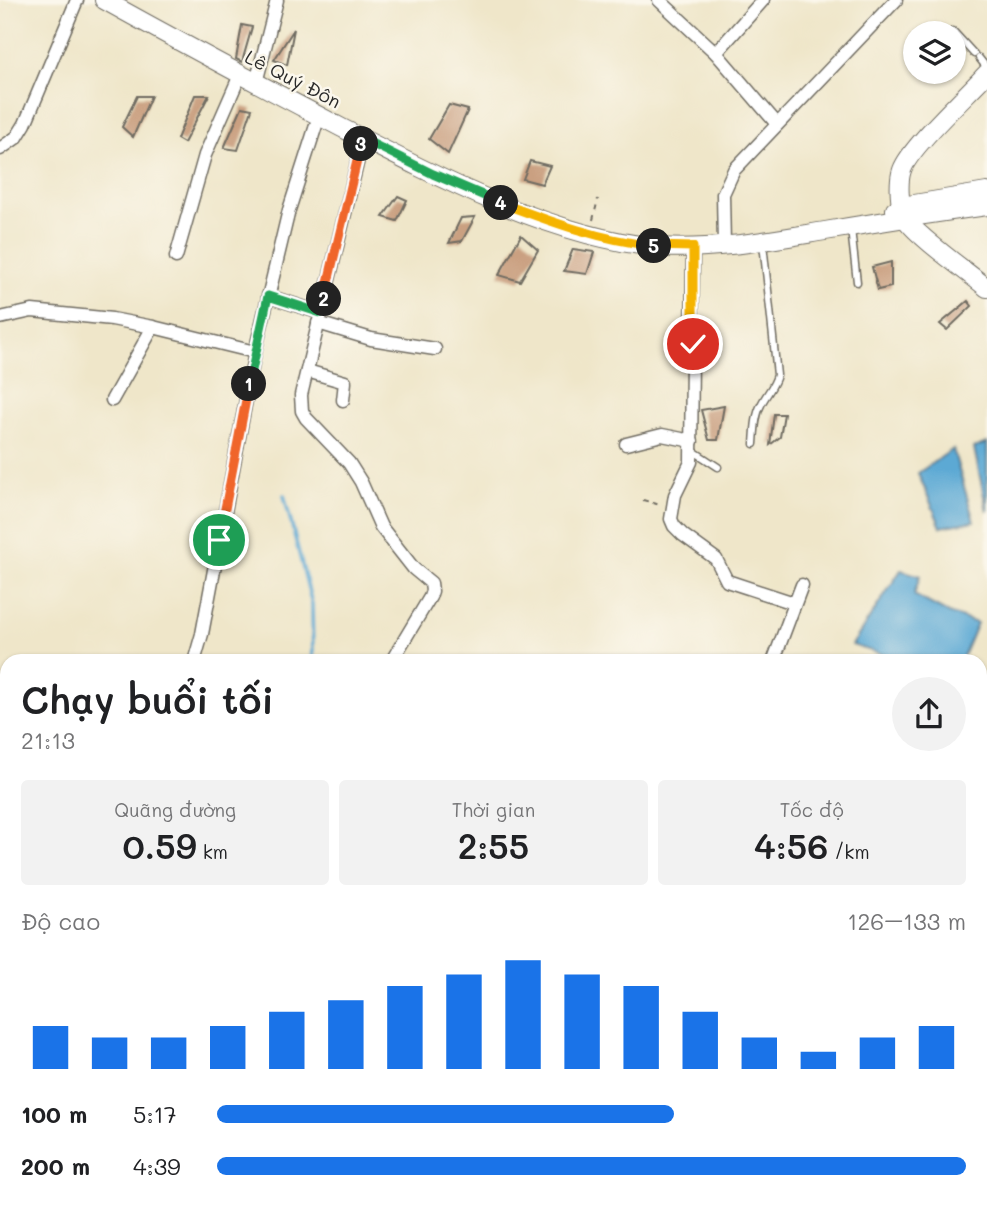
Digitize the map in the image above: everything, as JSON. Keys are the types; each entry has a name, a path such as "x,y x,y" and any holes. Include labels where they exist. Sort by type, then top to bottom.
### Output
{"main road":[{"name":"Lê Quý Đôn","path":"104,0 248,79 433,174 478,194 590,235 631,244 693,247 762,241 874,224 904,212 987,192"},
{"path":"980,62 911,153 902,170 904,212 918,232 987,288"},
{"name":"Lê Quý Đôn","path":"904,212 987,206"}],"street":[{"path":"0,149 17,137 25,124 77,0"},
{"path":"176,257 205,155 248,79 277,0"},
{"path":"659,0 716,52 776,124"},
{"path":"716,52 763,0"},
{"path":"724,244 723,194 734,170 896,0"},
{"path":"196,654 255,352 289,210 319,116"},
{"path":"363,139 301,395 302,411 349,463 381,527 414,569 431,583 430,597 396,654"},
{"path":"693,247 691,462 671,509 671,519 674,526 716,559 727,581 794,603"},
{"path":"268,296 372,339 435,349"},
{"path":"0,318 32,311 112,318 255,352"},
{"path":"111,400 153,327"},
{"path":"307,371 345,382 343,400"},
{"path":"626,444 662,435 692,445"},
{"path":"775,654 802,586"}],"lane":[{"path":"966,46 987,68"},
{"path":"850,226 858,282"},
{"path":"754,444 757,414 778,376 762,241"},
{"path":"692,445 718,467"}],"path":[{"path":"590,235 598,199"},
{"path":"643,500 671,509"}],"water":[{"path":"987,443 987,511 974,448"},
{"path":"953,449 974,521 941,527 918,473"},
{"path":"901,570 920,576 914,595 948,613 977,623 964,654 881,654 852,645"}],"building":[{"path":"242,25 252,27 242,62 236,59"},
{"path":"294,29 287,65 274,60"},
{"path":"195,95 209,95 184,143 177,139"},
{"path":"137,96 151,96 133,137 122,127"},
{"path":"449,105 468,110 448,154 429,139"},
{"path":"242,107 252,109 238,150 224,148"},
{"path":"530,161 550,166 542,184 523,179"},
{"path":"398,196 407,200 397,221 383,217"},
{"path":"475,217 462,241 449,243 461,218"},
{"path":"521,235 538,250 520,281 499,275"},
{"path":"573,249 594,252 587,274 564,271"},
{"path":"891,262 891,287 878,290 872,267"},
{"path":"968,301 972,306 947,330 940,324"},
{"path":"724,406 718,440 709,440 701,410"},
{"path":"774,414 784,414 780,437 770,445"}],"waterway":[{"path":"284,495 312,604 313,654"}],"route":[{"path":"219,540 268,296 321,313 363,139 500,203 581,232 631,244 693,247 693,344"}]}
